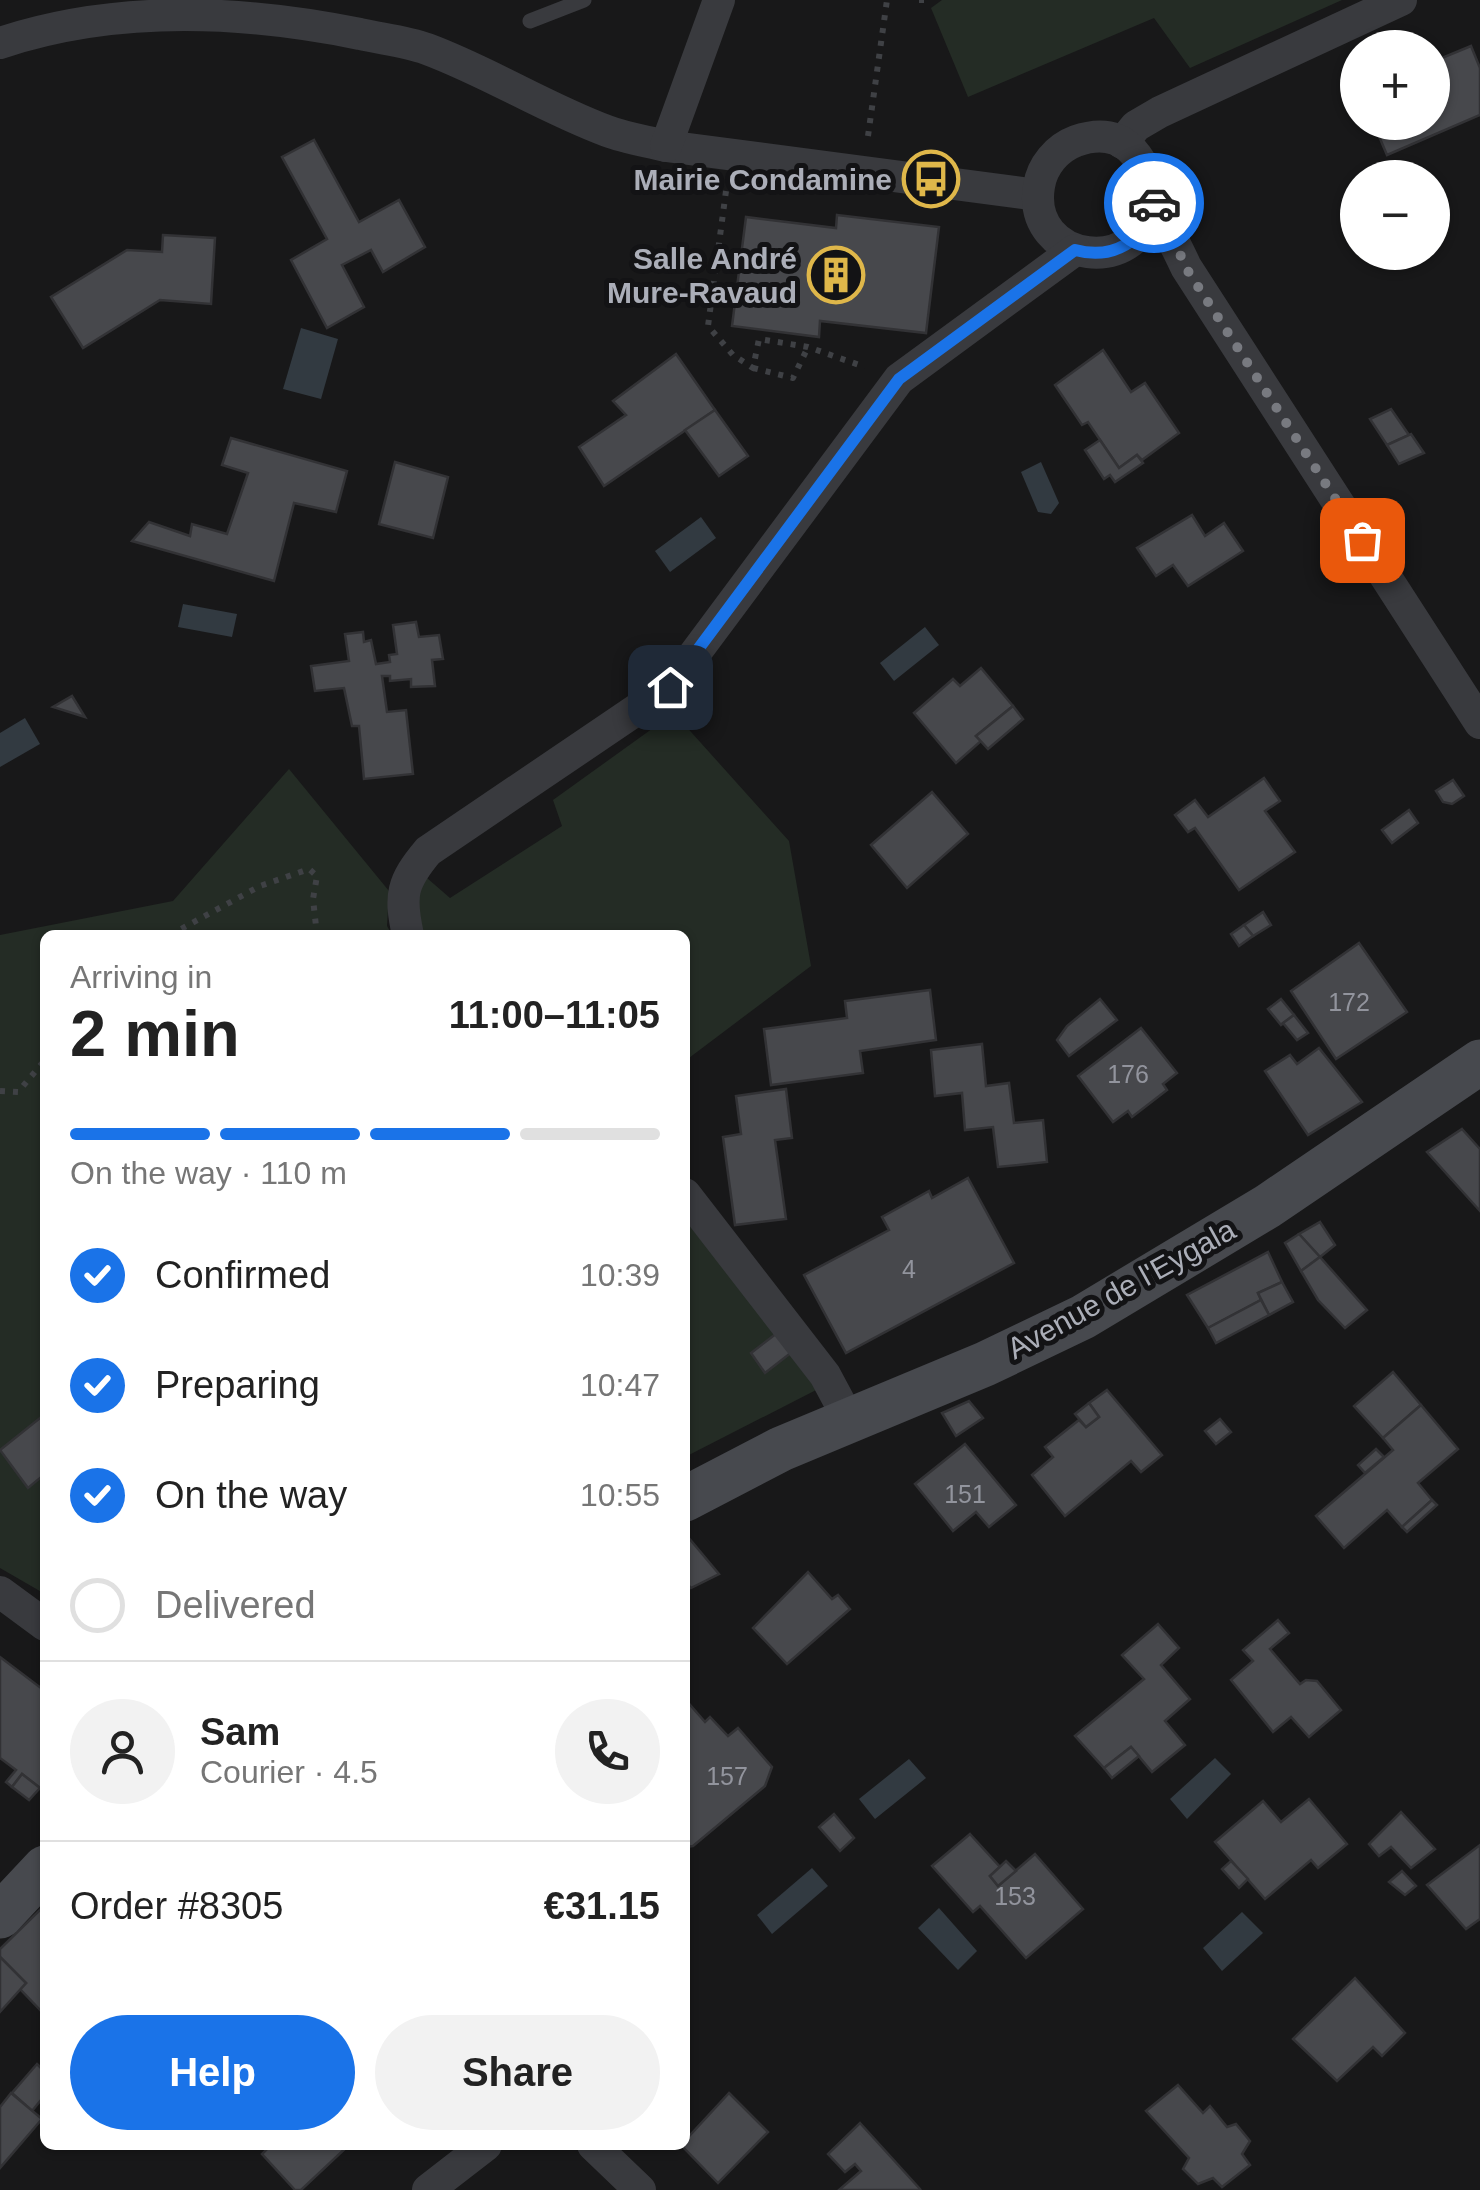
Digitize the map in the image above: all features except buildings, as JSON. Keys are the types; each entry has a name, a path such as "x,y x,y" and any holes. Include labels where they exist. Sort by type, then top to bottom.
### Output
{"street":[{"path":"666,146 719,0"},
{"path":"1122,143 1136,126 1160,112 1401,0"},
{"path":"0,44 38,31 178,15 254,18 338,30 422,46 608,132 666,146 1038,195"},
{"path":"1186,268 1117,250 1096,254 1075,250 1048,228 1038,195 1045,169 1062,148 1086,138 1104,138 1122,143 1146,165 1186,268 1480,723"},
{"path":"1117,250 1144,229 1155,196"},
{"path":"407,930 401,905 408,876 428,851 670,687 899,379 1075,250"},
{"name":"Avenue de l'Eygala","path":"690,1497 848,1418 985,1364 1083,1316 1268,1206 1480,1062"},
{"path":"690,1200 825,1375 848,1418"},
{"path":"0,1592 40,1621"},
{"path":"0,1916 40,1873"},
{"path":"428,2190 480,2150"},
{"path":"598,2150 640,2190"}],"lane":[{"path":"530,20 584,0"}],"path":[{"path":"869,132 887,0"},
{"path":"730,156 708,326 733,355 753,368 793,378 808,347"},
{"path":"753,368 760,338 808,347 899,379"},
{"path":"179,930 260,886 309,868 316,876 313,900 317,930"},
{"path":"0,1091 18,1092 40,1068"}],"shaded area":[{"path":"942,0 1342,0 1190,68 1154,18 968,97 931,8"},
{"path":"301,328 338,339 321,399 283,389"},
{"path":"1041,462 1059,503 1051,514 1038,512 1021,472"},
{"path":"701,517 716,538 670,572 655,551"},
{"path":"183,604 237,614 232,637 178,627"},
{"path":"925,627 939,645 894,681 880,663"},
{"path":"674,713 789,841 811,966 690,1057 690,930 414,930 411,901 427,878 450,898 562,826 553,800"},
{"path":"25,718 40,744 0,767 0,733"},
{"path":"289,769 389,891 389,930 40,930 40,1591 0,1568 0,935 173,901"},
{"path":"690,1217 820,1388 690,1454"},
{"path":"1215,1758 1231,1774 1187,1819 1170,1799"},
{"path":"909,1759 926,1778 875,1819 859,1799"},
{"path":"812,1868 828,1886 772,1934 757,1915"},
{"path":"939,1908 977,1951 958,1970 918,1928"},
{"path":"1242,1912 1263,1933 1222,1971 1203,1948"}],"way so far":[{"path":"1154,203 1155,196 1186,268 1362,540"}],"place":[{"name":"Mairie Condamine","path":"931,179"},
{"name":"Salle André Mure-Ravaud","path":"836,275"}],"route":[{"path":"670,687 899,379 1075,250 1096,254 1127,245 1144,229 1154,203"}]}
